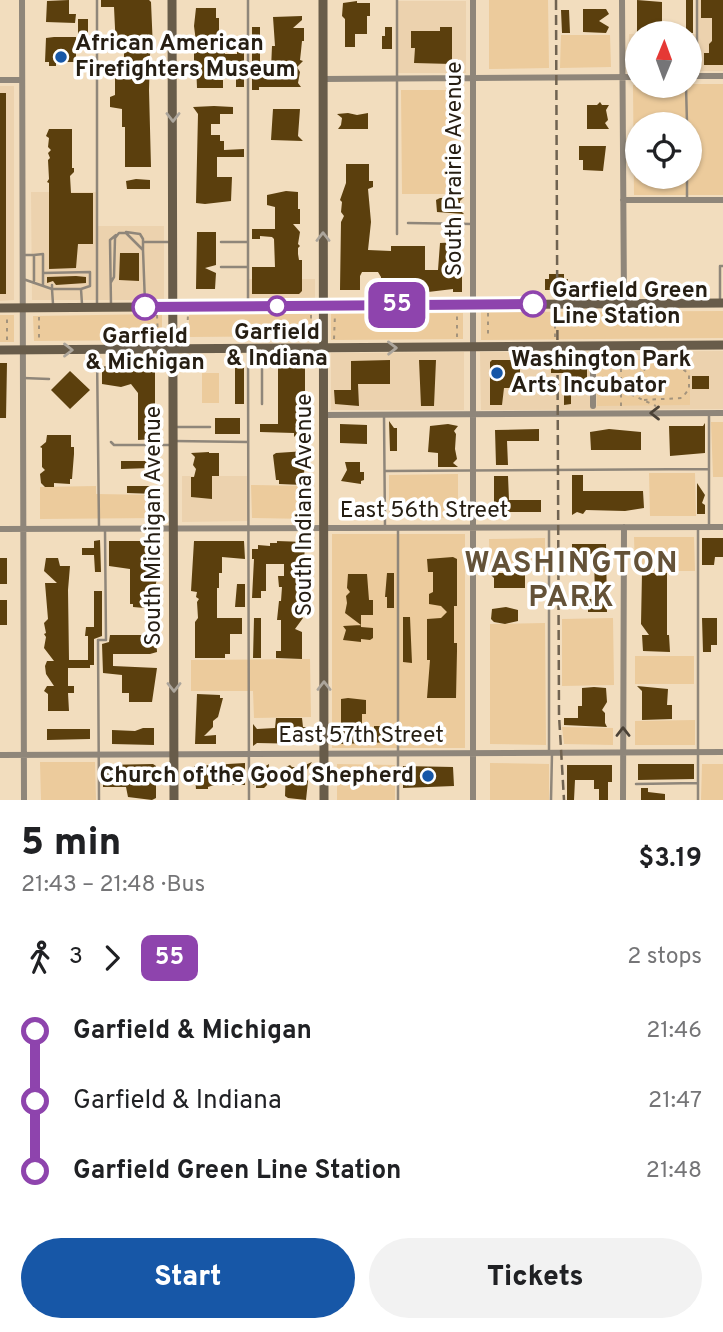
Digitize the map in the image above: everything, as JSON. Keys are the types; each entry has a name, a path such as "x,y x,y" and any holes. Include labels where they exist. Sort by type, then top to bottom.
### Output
{"street":[{"path":"22,0 24,800"},
{"name":"South Michigan Avenue","path":"172,0 174,800"},
{"name":"South Indiana Avenue","path":"323,0 324,800"},
{"name":"South Prairie Avenue","path":"473,0 473,800"},
{"path":"622,0 624,304"},
{"path":"702,76 723,76"},
{"path":"323,79 623,77"},
{"path":"0,80 22,80"},
{"path":"623,200 723,200"},
{"path":"4,311 53,307 722,303"},
{"path":"0,350 723,345"},
{"path":"593,357 593,406"},
{"path":"324,415 723,413"},
{"path":"623,800 624,527"},
{"name":"East 56th Street","path":"0,529 723,527"},
{"name":"East 57th Street","path":"0,755 723,752"}],"lane":[{"path":"97,0 97,307"},
{"path":"248,0 248,306"},
{"path":"397,0 397,234"},
{"path":"695,21 696,0"},
{"path":"687,189 687,200"},
{"path":"408,223 473,225"},
{"path":"123,232 143,250"},
{"path":"111,307 110,240 123,232 142,236 145,307"},
{"path":"143,242 173,242"},
{"path":"221,242 248,242"},
{"path":"23,255 43,254 43,285"},
{"path":"34,255 34,282"},
{"path":"722,303 720,266 723,266"},
{"path":"221,267 248,267"},
{"path":"23,279 52,287 90,286 90,272 78,275 43,273"},
{"path":"52,287 53,307"},
{"path":"79,288 82,307"},
{"path":"248,349 249,800"},
{"path":"262,349 262,404"},
{"path":"97,350 106,640 98,640 99,800"},
{"path":"23,378 49,379"},
{"path":"709,413 709,527"},
{"path":"384,415 385,528"},
{"path":"173,427 210,427"},
{"path":"111,442 114,445 248,442"},
{"path":"385,471 709,469"},
{"path":"698,527 698,800"},
{"path":"398,528 398,800"},
{"path":"549,528 551,800"},
{"path":"636,784 698,783"}],"path":[{"path":"4,311 7,340"},
{"path":"457,312 457,338"},
{"path":"555,312 555,338"},
{"path":"488,313 488,338"},
{"path":"157,314 158,338"},
{"path":"187,337 188,314"},
{"path":"334,340 335,314"},
{"path":"38,315 39,340"},
{"path":"311,315 311,336"},
{"path":"632,394 643,374 648,357"},
{"path":"680,367 682,357"},
{"path":"621,406 621,359 643,374"},
{"path":"648,362 680,367 689,374 689,389 679,399 678,405"},
{"path":"593,376 656,406"},
{"path":"644,400 679,399"}],"shaded area":[{"path":"489,0 548,0 549,68 489,69"},
{"path":"697,0 723,0 723,71 702,71 702,21 696,21"},
{"path":"397,1 466,1 466,73 397,73"},
{"path":"561,35 610,35 611,67 560,68"},
{"path":"702,84 723,84 723,195 634,195 634,189 702,189 702,112 633,112 633,98 702,98"},
{"path":"0,86 14,86 14,300 0,301"},
{"path":"401,90 456,90 459,194 402,194"},
{"path":"31,192 97,192 97,226 164,226 164,300 32,300"},
{"path":"248,279 315,279 315,299 248,300"},
{"path":"723,311 723,338 481,340 481,312"},
{"path":"312,313 312,336 189,337 189,314"},
{"path":"463,313 463,339 331,340 331,314"},
{"path":"162,314 162,340 34,341 33,316"},
{"path":"0,315 14,315 14,342 0,342"},
{"path":"723,351 723,409 481,410 480,352"},
{"path":"464,352 464,410 331,410 331,353"},
{"path":"597,359 690,359 690,405 597,406"},
{"path":"202,373 219,373 219,403 202,403"},
{"path":"711,422 723,422 723,477 713,477"},
{"path":"649,473 695,473 696,516 650,516"},
{"path":"458,474 458,518 389,517 389,475"},
{"path":"182,476 248,476 248,521 182,522"},
{"path":"251,485 310,486 310,519 252,518"},
{"path":"96,486 96,494 157,495 157,518 40,519 40,487"},
{"path":"332,534 465,534 465,748 332,748"},
{"path":"634,537 694,537 695,571 635,571"},
{"path":"545,538 545,572 490,571 489,539"},
{"path":"613,618 614,685 562,686 562,619"},
{"path":"545,623 546,745 490,744 490,624"},
{"path":"635,656 694,656 694,684 635,684"},
{"path":"310,659 311,717 254,718 253,691 191,691 191,660"},
{"path":"695,720 695,745 635,745 635,721"},
{"path":"562,727 613,728 613,745 564,744"},
{"path":"40,762 95,762 96,800 41,800"},
{"path":"490,763 549,764 549,800 490,800"},
{"path":"337,764 395,765 395,800 337,800"},
{"path":"702,764 723,764 723,800 701,800"}],"building":[{"path":"69,0 69,14 76,14 75,23 46,22 47,1"},
{"path":"101,0 151,2 151,167 125,167 122,109 110,107 110,97 115,95 115,70 124,69 124,49 116,49 114,7 101,7"},
{"path":"637,0 662,2 662,21 637,21"},
{"path":"686,0 693,0 693,21 686,21"},
{"path":"701,0 723,0 723,65 704,65 704,53 709,53 709,44 712,41 712,18 701,18"},
{"path":"343,3 370,3 367,34 355,34 355,47 345,47"},
{"path":"196,8 216,8 216,18 219,18 219,42 225,42 225,54 237,54 237,45 244,45 244,87 236,87 236,63 220,63 216,66 216,80 223,80 223,88 197,88 194,63"},
{"path":"583,9 606,9 609,14 599,21 609,27 606,33 583,32"},
{"path":"561,10 569,10 570,33 562,33"},
{"path":"302,16 302,20 293,28 304,28 300,60 303,61 297,67 300,72 298,83 301,87 259,87 259,90 252,90 252,27 260,27 260,69 271,69 272,46 275,46 273,17"},
{"path":"78,19 88,19 88,40 78,40"},
{"path":"385,27 392,27 392,49 382,49"},
{"path":"440,27 452,27 452,64 414,63 415,48 411,48 411,31 440,31"},
{"path":"76,37 76,62 56,62 56,66 49,66 49,62 45,62 46,38"},
{"path":"0,93 6,93 6,294 0,294"},
{"path":"600,102 602,105 609,105 606,110 608,120 605,123 609,129 587,129 587,105 597,105"},
{"path":"193,107 233,107 233,114 220,114 220,124 211,124 211,135 220,135 220,141 224,141 224,150 244,149 244,157 217,157 217,177 232,177 231,201 196,203 198,114"},
{"path":"273,109 300,109 298,136 303,141 271,140"},
{"path":"368,113 368,129 338,129 342,118 337,114"},
{"path":"49,129 72,129 74,172 70,176 71,193 93,193 93,244 78,244 76,268 49,269 47,182 50,158 48,153 51,150 48,147 49,138 46,136"},
{"path":"579,146 606,146 603,171 583,170 583,160 579,160"},
{"path":"346,164 369,164 369,181 373,181 373,187 368,189 371,222 368,250 391,251 391,246 425,246 425,270 438,270 440,243 462,242 459,249 462,251 462,260 459,263 462,265 462,292 453,292 453,289 428,292 381,290 381,277 378,272 362,272 360,290 340,290 341,222 344,216 340,200 346,183"},
{"path":"150,180 150,189 127,189 126,181"},
{"path":"286,191 298,192 300,224 293,224 300,232 298,254 299,260 302,260 302,291 299,294 252,294 252,267 275,267 274,239 260,236 260,239 252,239 252,229 275,229 275,207 267,205 267,195"},
{"path":"464,197 460,201 460,210 464,214 437,212 436,200"},
{"path":"197,232 216,232 216,265 205,268 216,273 215,289 196,289"},
{"path":"120,253 139,253 139,281 119,280"},
{"path":"549,274 564,274 564,280 568,279 568,290 545,290 545,279 549,279"},
{"path":"47,277 86,277 86,283 47,283"},
{"path":"587,359 587,383 571,383 571,404 564,405 564,373 551,373 551,363"},
{"path":"390,360 390,384 358,384 359,406 335,404 334,390 351,390 351,361"},
{"path":"419,360 436,360 434,406 421,406"},
{"path":"492,360 520,360 520,388 504,388 502,405 490,405"},
{"path":"235,362 244,362 244,404 235,404"},
{"path":"0,363 7,363 6,418 0,418"},
{"path":"119,363 155,363 155,439 138,440 138,393 131,384 121,387 102,384 102,367"},
{"path":"278,364 305,364 305,404 299,404 299,418 302,418 307,433 298,433 294,437 294,433 260,432 260,424 278,424"},
{"path":"70,371 90,390 70,409 51,390"},
{"path":"692,376 709,376 709,389 692,389"},
{"path":"215,418 240,418 240,434 215,434"},
{"path":"389,421 397,428 397,451 390,451"},
{"path":"705,423 705,453 670,456 669,426 703,426"},
{"path":"340,424 367,425 367,444 340,443"},
{"path":"430,426 458,426 454,431 457,459 453,463 458,467 438,467 438,453 428,452"},
{"path":"539,429 539,441 507,441 508,465 496,465 495,430"},
{"path":"609,429 641,432 641,450 591,450 590,432"},
{"path":"47,435 71,435 74,454 70,484 54,483 54,487 45,487 41,483 40,474 45,470 42,467 40,447 46,442"},
{"path":"306,451 303,485 279,484 279,480 276,480 273,455"},
{"path":"191,453 219,453 219,476 212,476 212,499 191,497 191,477 194,477 196,469 193,465 195,457"},
{"path":"121,461 150,461 151,468 121,469"},
{"path":"345,462 360,462 360,472 364,472 361,484 341,481 347,470"},
{"path":"572,475 583,475 583,491 643,491 644,508 625,511 586,510 583,514 577,512 572,515"},
{"path":"494,476 508,476 509,500 541,500 541,512 494,512"},
{"path":"697,483 705,495 702,503 705,505 705,514 697,514"},
{"path":"127,486 152,486 157,494 127,493"},
{"path":"702,538 723,538 723,557 715,557 714,565 702,565"},
{"path":"100,540 101,572 95,572 94,555 82,555 82,548 94,548 94,541"},
{"path":"109,541 157,541 157,572 154,575 157,579 156,609 133,607 133,604 130,604 130,569 109,566"},
{"path":"194,541 244,541 245,559 222,557 222,573 219,573 217,618 242,618 242,634 230,634 230,654 225,654 225,658 195,658 195,622 198,618 199,599 196,597 197,592 191,591"},
{"path":"305,542 302,611 299,614 303,618 295,629 302,632 302,659 276,658 276,651 281,651 281,620 277,620 282,587 279,587 278,576 284,576 284,564 266,564 266,591 261,591 261,598 252,598 252,549 258,549 258,545 270,546 270,543"},
{"path":"572,544 606,544 607,612 588,612 588,599 595,599 594,554 572,554"},
{"path":"0,558 7,558 7,584 0,584"},
{"path":"46,558 58,558 60,566 70,566 69,660 88,660 86,627 94,627 94,591 102,591 102,636 94,639 94,665 90,665 90,668 68,668 68,686 74,686 74,693 68,693 69,711 48,711 48,694 44,691 47,686 54,686 46,674 45,666 47,661 54,661 44,648 44,623 48,619 45,583 57,583 44,571"},
{"path":"427,559 457,559 457,606 454,606 454,643 457,643 456,698 427,698 430,660 427,660 427,619 441,618 447,612 441,606 429,604 429,594 433,592 433,572 428,572"},
{"path":"387,573 394,573 394,608 387,608"},
{"path":"489,573 525,573 525,588 494,588 494,578"},
{"path":"642,573 654,573 657,576 667,573 667,635 670,652 643,651 642,635 649,635 641,624"},
{"path":"348,574 367,574 369,600 373,600 373,615 361,615 361,625 345,613 346,596 350,592 347,588"},
{"path":"237,584 245,584 245,607 235,607"},
{"path":"0,600 7,600 7,625 0,625"},
{"path":"506,607 518,610 518,621 505,624 491,619 492,609"},
{"path":"403,617 410,617 412,663 403,662"},
{"path":"254,618 261,618 261,658 253,658"},
{"path":"702,618 717,618 717,645 711,645 711,652 703,652"},
{"path":"361,625 373,628 373,638 361,639 361,642 343,640 346,630 343,626"},
{"path":"110,635 156,635 157,652 113,654 113,666 157,668 152,702 129,702 129,693 122,693 122,675 103,673 102,644 109,642"},
{"path":"637,686 668,689 667,705 672,705 672,719 642,720 642,691"},
{"path":"582,688 606,688 607,702 602,710 607,727 564,725 564,718 578,718 578,706 582,706"},
{"path":"197,694 220,695 220,698 223,698 213,727 204,736 216,735 216,744 195,744"},
{"path":"341,699 366,700 362,729 394,726 394,742 341,744"},
{"path":"276,718 302,718 303,727 309,727 306,731 307,744 257,743 253,746 253,724 257,729 275,728"},
{"path":"154,728 154,745 112,744 112,730 135,731"},
{"path":"47,729 90,729 90,739 47,740"},
{"path":"312,762 306,771 306,800 285,796 286,767 301,767"},
{"path":"245,763 245,785 214,785 208,789 196,789 194,766"},
{"path":"269,764 267,785 264,788 256,788 256,785 253,785 253,766 264,767"},
{"path":"638,764 694,764 694,779 638,780"},
{"path":"103,765 156,766 156,798 152,800 128,797 126,787 103,787"},
{"path":"567,765 612,765 608,800 599,800 599,789 594,789 594,780 575,780 574,800 567,800"},
{"name":"Church of the Good Shepherd","path":"403,766 453,767 454,786 403,788"},
{"path":"641,788 648,788 648,792 665,794 665,800 641,800"}],"railway":[{"path":"556,0 559,715 564,800"}],"bus line":[{"name":"55","path":"145,307 533,304"}],"place":[{"name":"African American Firefighters Museum","path":"61,57"},
{"name":"Garfield Green Line Station","path":"533,304"},
{"name":"Garfield & Indiana","path":"277,306"},
{"name":"Garfield & Michigan","path":"145,307"},
{"name":"Washington Park Arts Incubator","path":"497,373"},
{"name":"Church of the Good Shepherd","path":"428,776"}],"district":[{"name":"WASHINGTON PARK","path":"572,581"}]}
